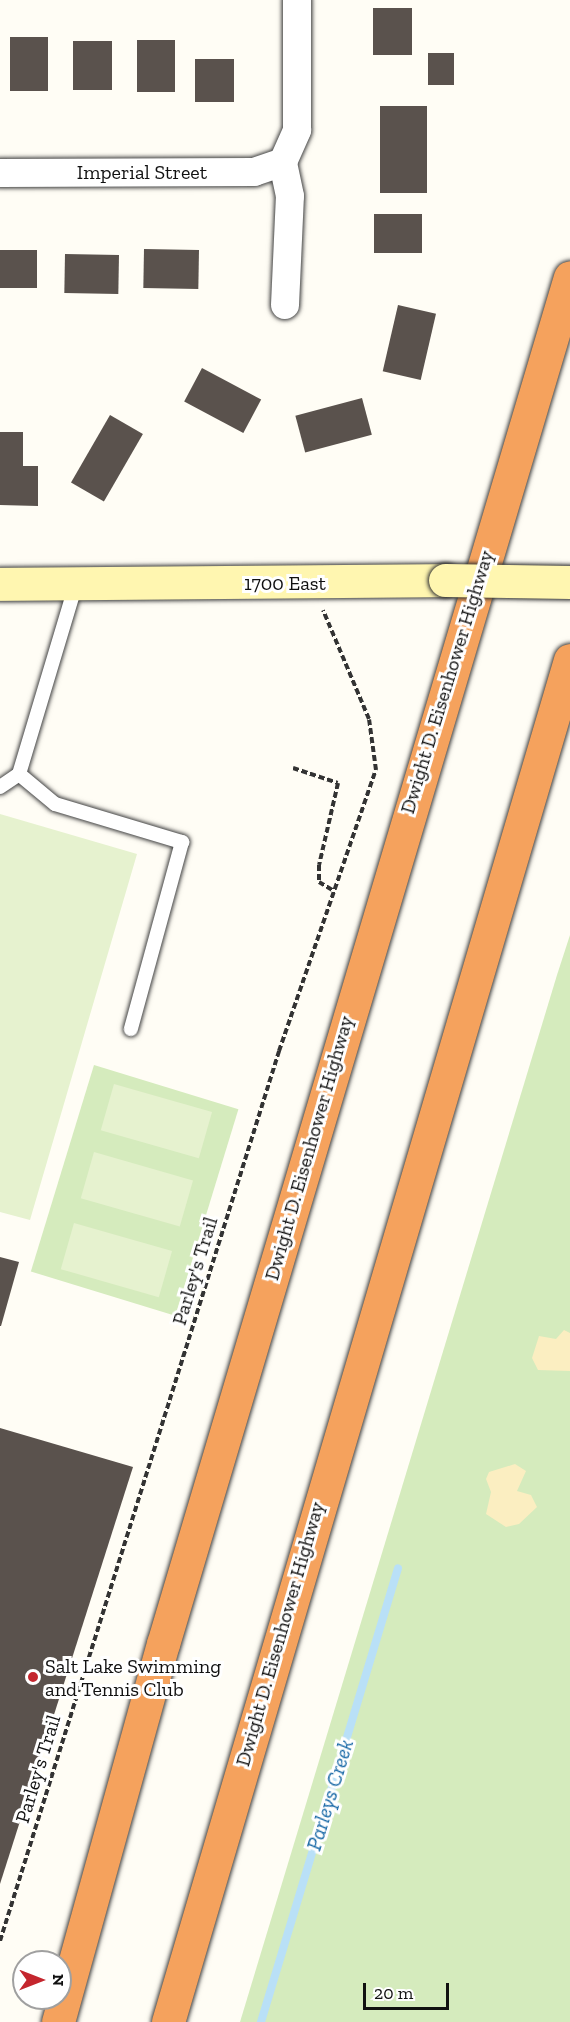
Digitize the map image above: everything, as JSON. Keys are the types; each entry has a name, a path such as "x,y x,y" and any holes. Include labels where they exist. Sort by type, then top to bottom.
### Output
{"highway":[{"name":"Dwight D. Eisenhower Highway","path":"58,2022 177,1598 570,277"},
{"name":"Dwight D. Eisenhower Highway","path":"168,2022 570,660"}],"street":[{"path":"285,305 290,196 283,162 297,130 297,0"},
{"name":"Imperial Street","path":"0,173 254,172 283,162"},
{"name":"1700 East","path":"0,584 445,580 570,582"}],"lane":[{"path":"0,787 19,774 76,584"},
{"path":"19,774 55,804 182,842 131,1029"}],"path":[{"name":"Parley's Trail","path":"0,1941 334,891 376,770 369,719 323,615"},
{"path":"293,768 338,783 319,865 319,882 334,891"}],"green space":[{"path":"0,814 137,854 30,1220 0,1212"},
{"path":"570,935 570,2022 240,2022 557,975"},
{"path":"94,1065 238,1109 175,1316 31,1272"},
{"path":"114,1084 212,1112 199,1158 101,1130"},
{"path":"94,1152 193,1180 180,1227 81,1198"},
{"path":"74,1223 172,1251 159,1297 61,1269"}],"sand":[{"path":"564,1330 570,1333 570,1371 538,1370 532,1358 539,1336 556,1339"},
{"path":"515,1464 526,1471 517,1491 531,1495 537,1507 519,1524 506,1527 486,1514 491,1492 486,1479 489,1472"}],"building":[{"path":"373,8 412,8 412,55 373,55"},
{"path":"10,37 48,37 48,91 10,91"},
{"path":"137,40 175,40 175,92 137,92"},
{"path":"73,41 112,41 112,90 73,90"},
{"path":"428,53 454,53 454,85 428,85"},
{"path":"195,59 234,59 234,102 195,102"},
{"path":"380,106 427,106 427,193 380,193"},
{"path":"374,214 422,214 422,253 374,253"},
{"path":"144,249 199,250 198,289 143,288"},
{"path":"0,250 37,250 37,288 0,288"},
{"path":"65,254 119,255 118,294 64,293"},
{"path":"398,305 436,314 421,380 383,371"},
{"path":"202,368 261,399 243,433 184,402"},
{"path":"362,398 372,435 305,453 295,416"},
{"path":"110,415 143,434 104,502 71,483"},
{"path":"0,432 23,432 23,466 38,466 38,506 0,505"},
{"path":"0,1257 19,1262 1,1326 0,1326"},
{"name":"Salt Lake Swimming and Tennis Club","path":"0,1428 133,1467 0,1884"}],"waterway":[{"name":"Parleys Creek","path":"261,2022 398,1568"}],"place":[{"name":"Salt Lake Swimming and Tennis Club","path":"33,1677"}]}
